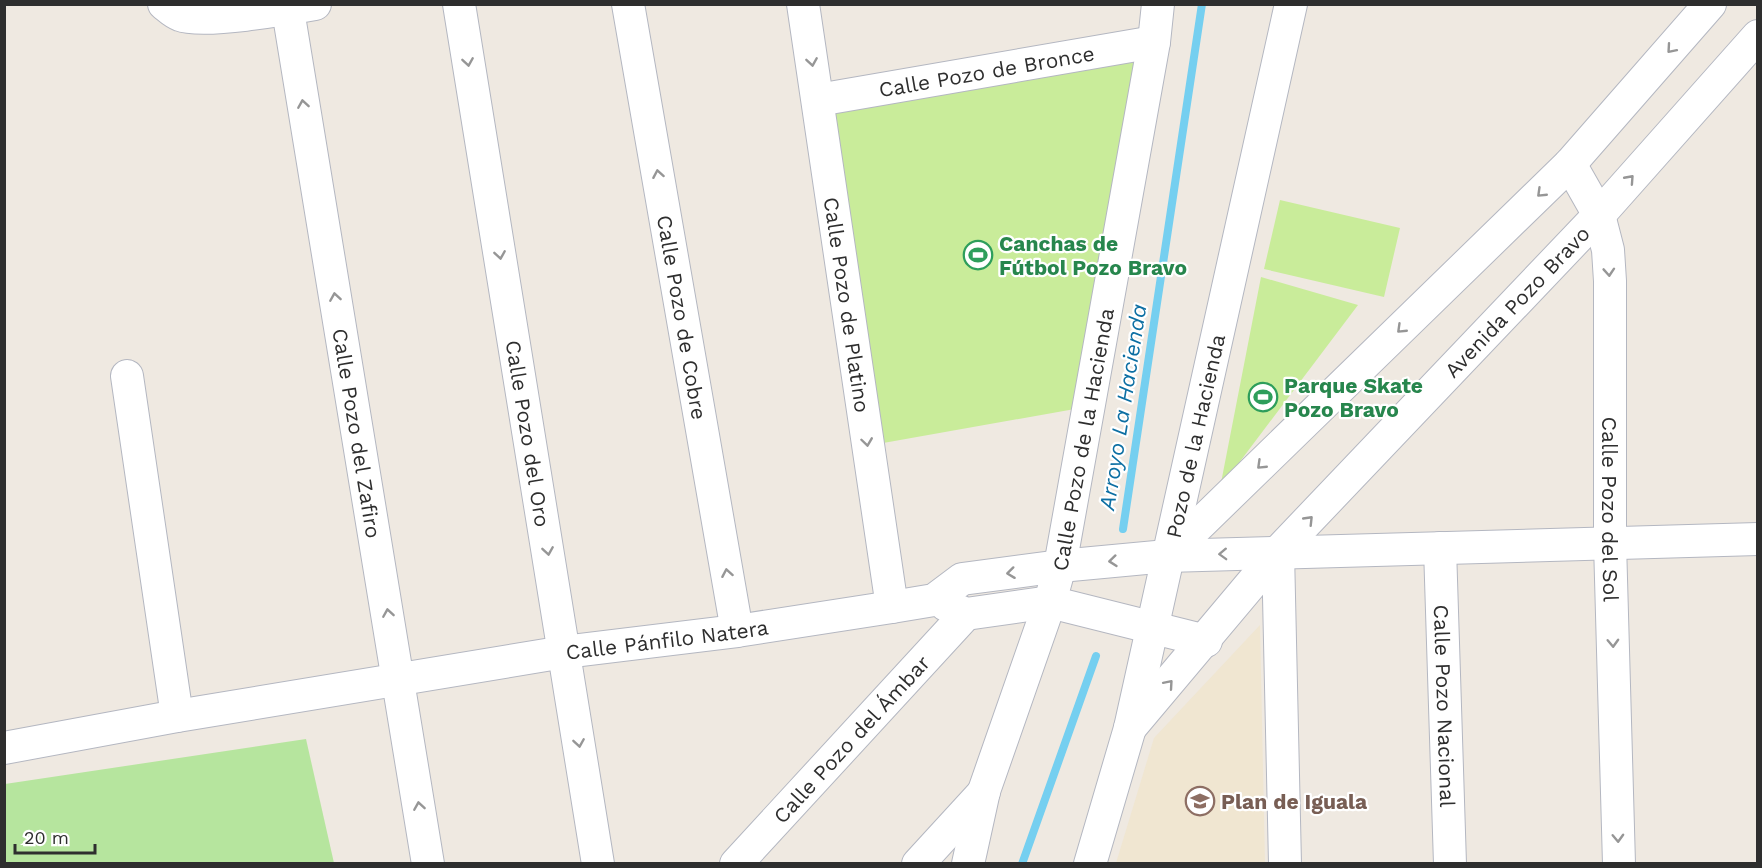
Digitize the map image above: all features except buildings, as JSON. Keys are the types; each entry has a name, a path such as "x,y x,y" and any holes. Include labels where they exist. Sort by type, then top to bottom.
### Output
{"street":[{"path":"164,4 180,15 225,16 296,6"},
{"name":"Calle Pozo del Oro","path":"459,4 598,864"},
{"name":"Calle Pozo de Cobre","path":"628,4 737,631"},
{"name":"Calle Pozo de Platino","path":"803,4 892,608"},
{"name":"Calle Pozo de la Hacienda","path":"968,864 984,791 1050,602 1060,566 1154,42 1158,4"},
{"name":"Pozo de la Hacienda","path":"1090,864 1130,728 1291,4"},
{"path":"1167,556 1570,165 1710,4"},
{"name":"Calle Pozo del Zafiro","path":"296,6 428,864"},
{"name":"Avenida Pozo Bravo","path":"1130,728 1206,641 1278,552 1599,215 1758,36"},
{"name":"Calle Pozo de Bronce","path":"818,100 1154,42"},
{"name":"Calle Pozo del Sol","path":"1570,165 1599,215 1608,250 1610,543 1619,864"},
{"path":"4,748 177,716 127,376"},
{"name":"Calle Pánfilo Natera","path":"177,716 564,652 737,631 892,608 934,600 962,579 1060,566 1167,556 1758,538"},
{"name":"Calle Pozo Nacional","path":"1440,548 1450,864"},
{"path":"1278,552 1285,864"},
{"path":"962,579 966,614"},
{"path":"934,600 966,614 1050,602 1206,641"},
{"name":"Calle Pozo del Ámbar","path":"736,864 966,614"},
{"path":"918,864 984,791"}],"shaded area":[{"name":"Plan de Iguala","path":"1260,625 1265,863 1116,863 1154,738"}],"green space":[{"name":"Canchas de Fútbol Pozo Bravo","path":"1152,44 1086,407 872,445 820,102"},
{"path":"1280,200 1400,228 1384,297 1264,269"},
{"name":"Parque Skate Pozo Bravo","path":"1261,277 1358,305 1220,488"},
{"path":"306,739 334,863 5,863 5,784"}],"waterway":[{"name":"Arroyo La Hacienda","path":"1123,529 1202,4"},
{"name":"Arroyo La Hacienda","path":"1022,864 1096,656"}],"place":[{"name":"Canchas de Fútbol Pozo Bravo","path":"978,255"},
{"name":"Parque Skate Pozo Bravo","path":"1263,397"},
{"name":"Plan de Iguala","path":"1200,801"}]}
